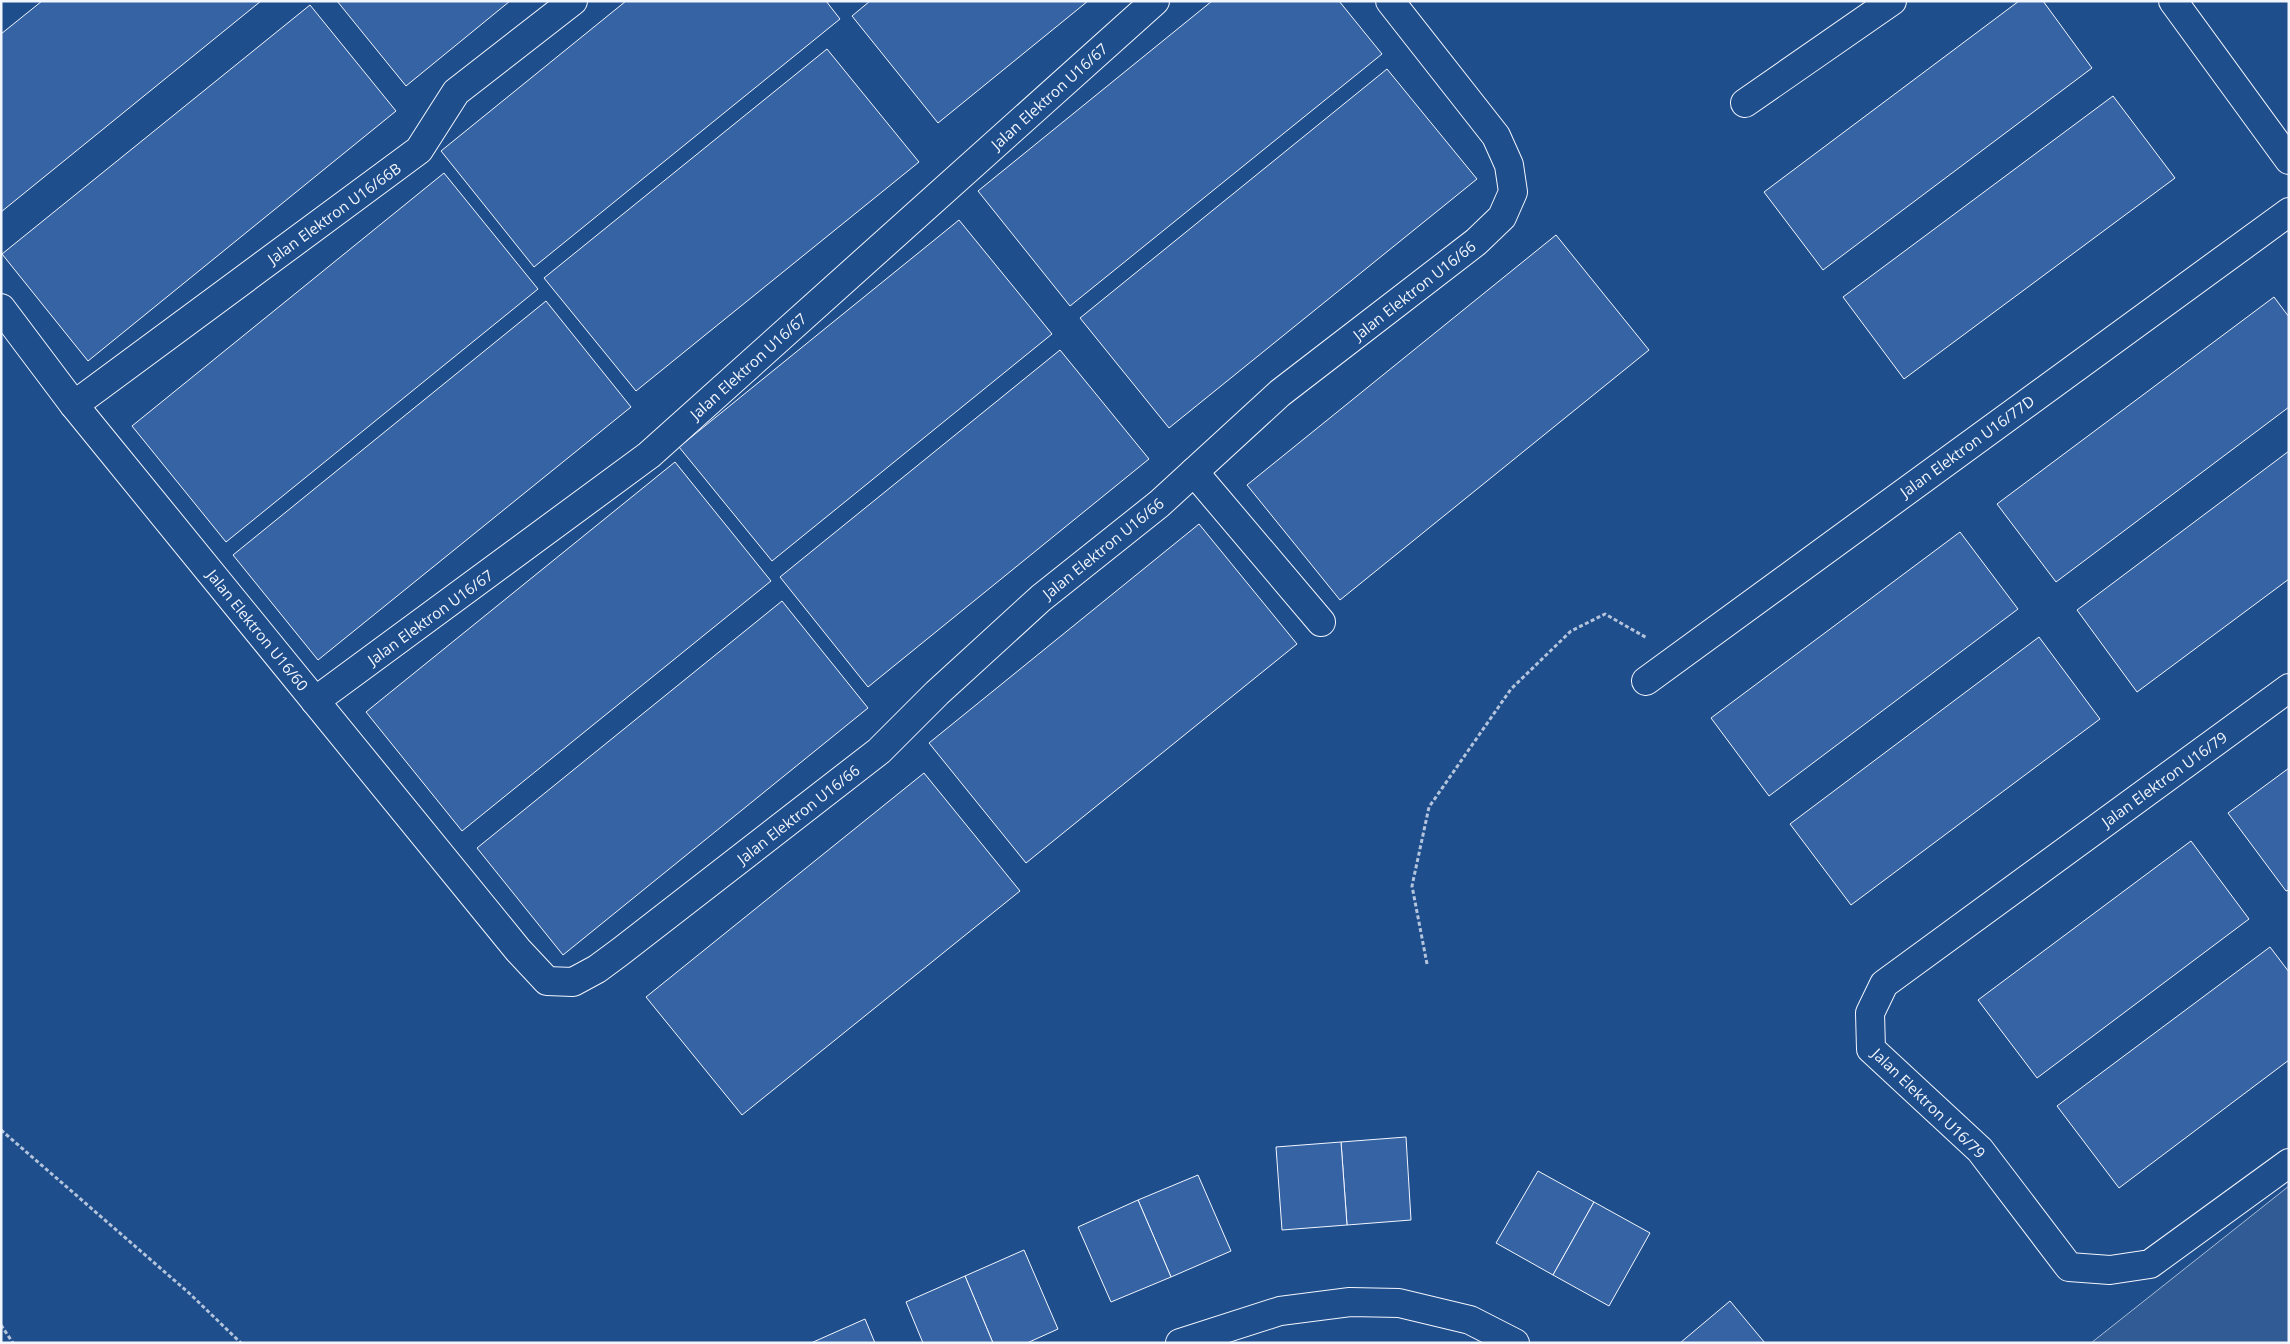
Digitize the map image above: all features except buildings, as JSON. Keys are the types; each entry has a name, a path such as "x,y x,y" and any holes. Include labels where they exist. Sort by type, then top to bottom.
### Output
{"street":[{"name":"Jalan Elektron U16/66B","path":"74,405 419,150 456,92 573,1"},
{"name":"Jalan Elektron U16/67","path":"315,701 649,455 1155,1"},
{"path":"1745,103 1892,1"},
{"path":"2173,1 2289,160"},
{"name":"Jalan Elektron U16/66","path":"518,950 547,981 573,982 597,969 879,751 937,693 1041,598 1159,504 1280,394 1476,242 1502,217 1514,192 1509,165 1496,136 1397,10"},
{"name":"Jalan Elektron U16/77D","path":"1646,681 2289,212"},
{"name":"Jalan Elektron U16/60","path":"1,308 74,405 518,950"},
{"path":"1194,472 1321,622"},
{"name":"Jalan Elektron U16/79","path":"2289,688 1884,984 1870,1013 1871,1049 1980,1150 2069,1267 2110,1270 2150,1264 2289,1163"},
{"path":"1180,1343 1280,1311 1350,1302 1399,1302 1470,1320 1515,1343"}],"path":[{"path":"1427,964 1412,886 1429,807 1511,689 1572,631 1605,614 1678,657"},
{"path":"1,1130 189,1293 241,1343"},
{"path":"1,1325 13,1343"}],"shaded area":[{"path":"2289,1186 2289,1343 2091,1343"}]}
